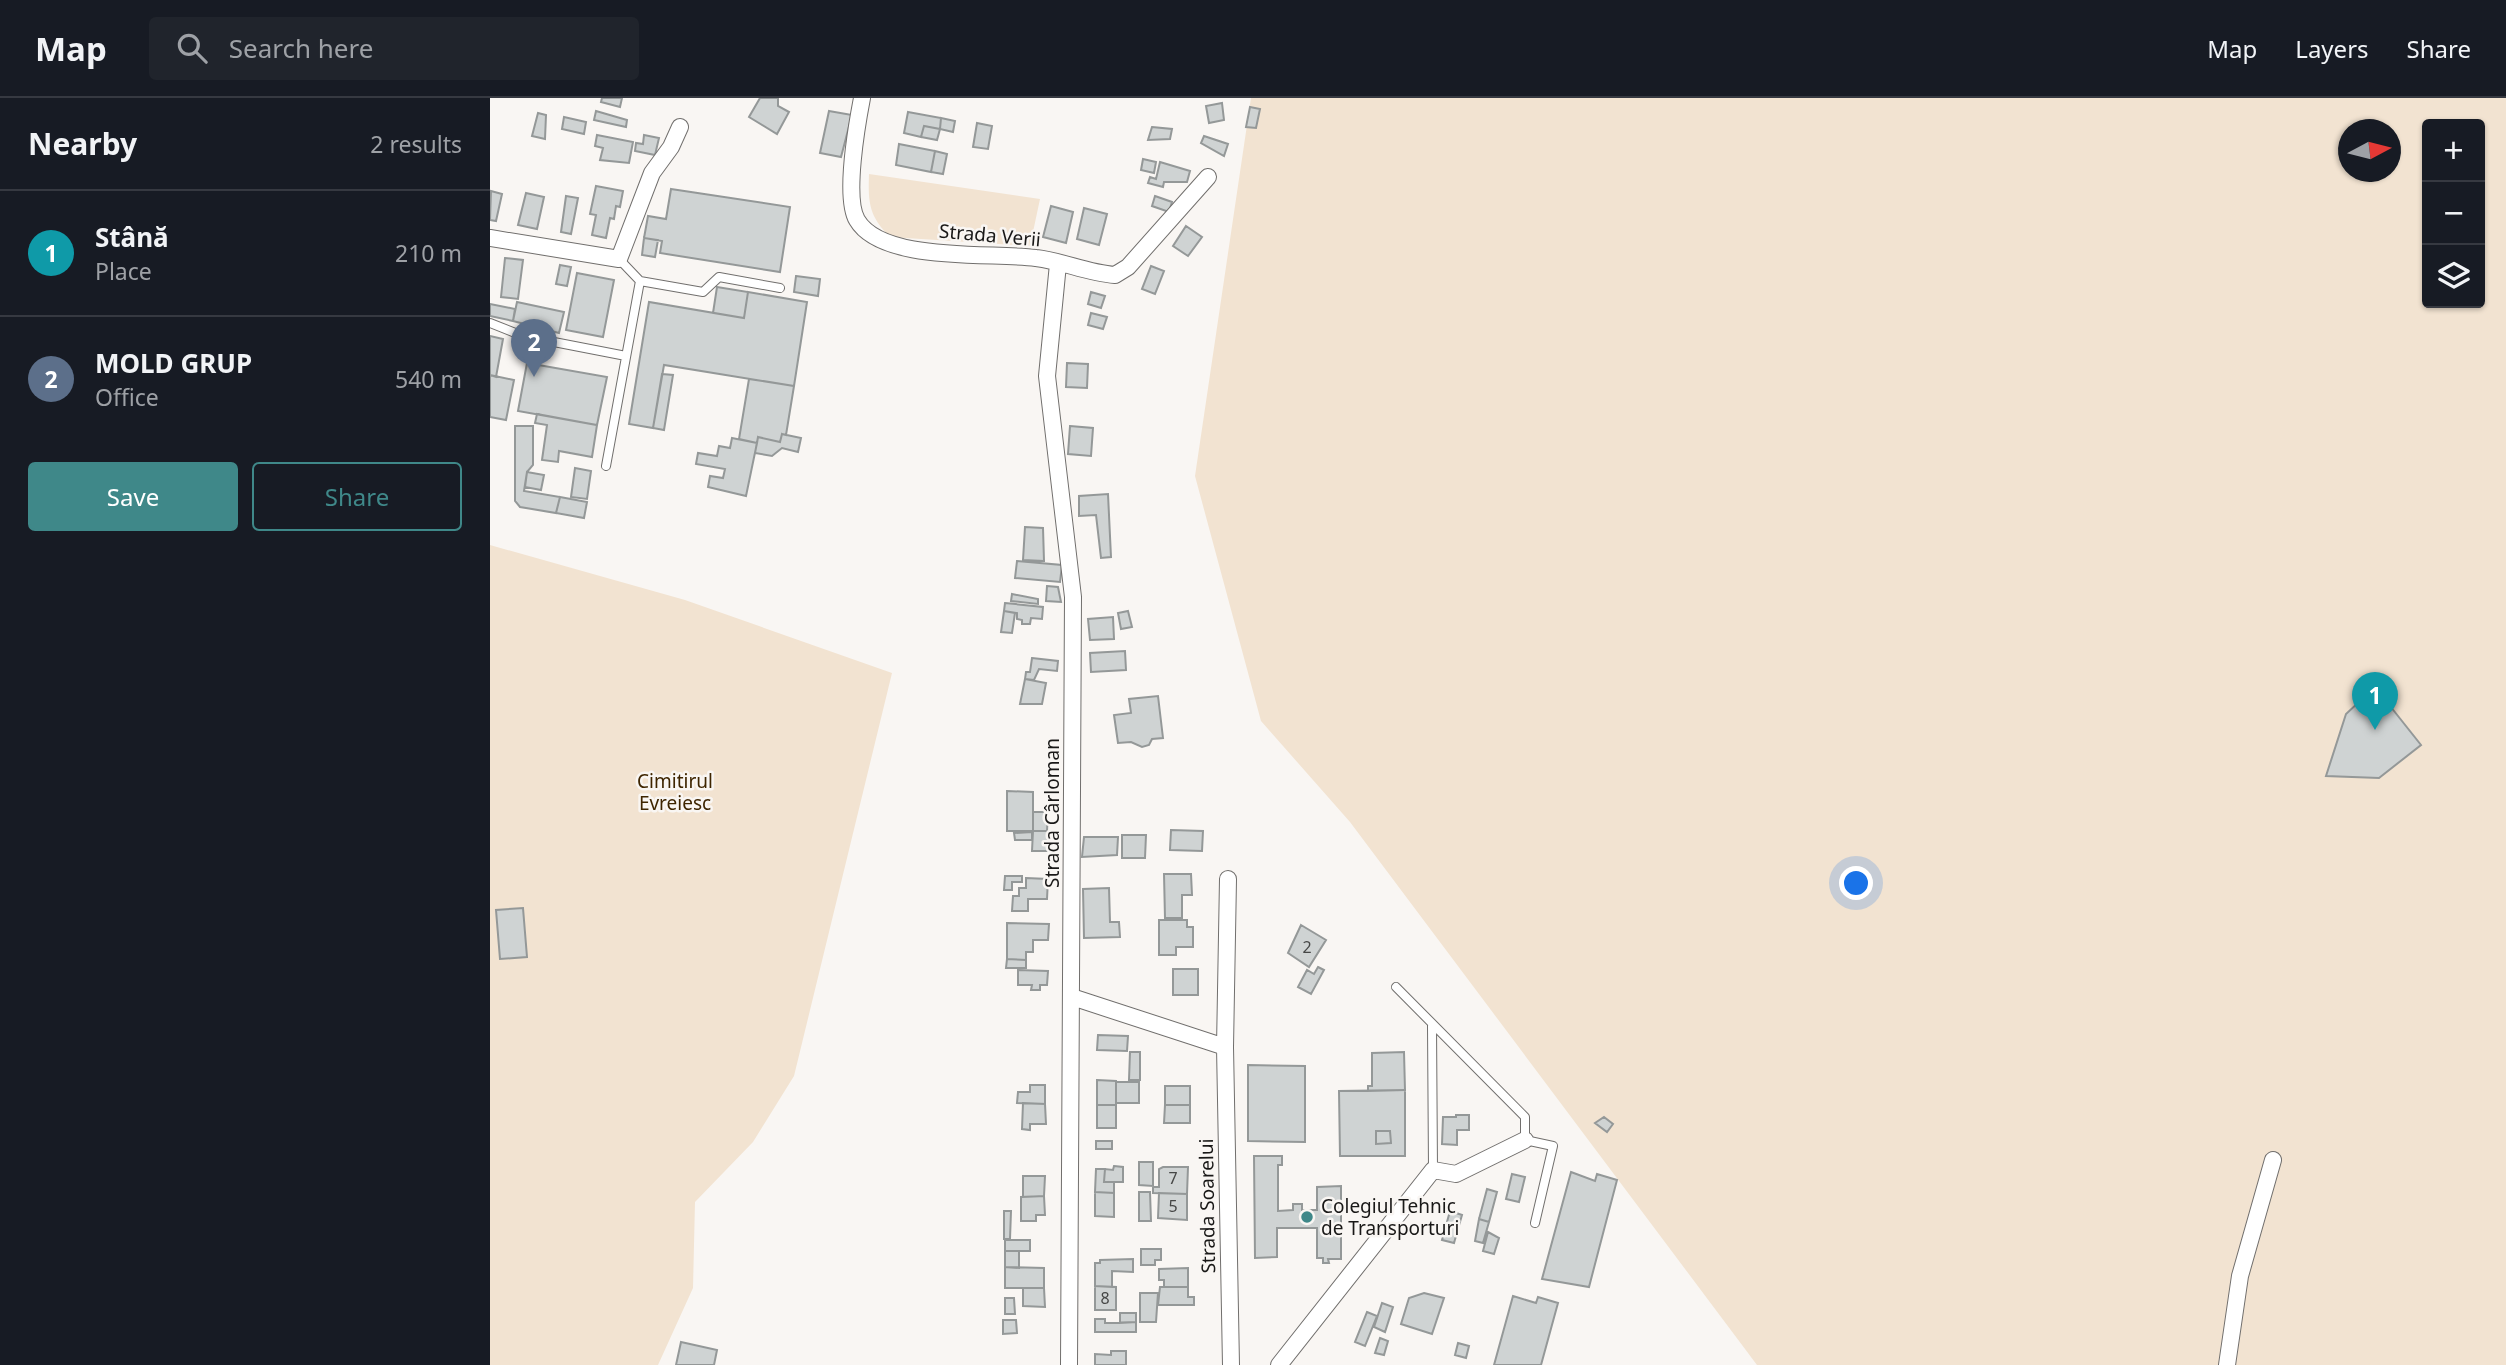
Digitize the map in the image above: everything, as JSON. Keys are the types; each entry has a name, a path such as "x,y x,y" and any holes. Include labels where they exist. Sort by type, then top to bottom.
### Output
{"street":[{"name":"Strada Verii","path":"862,98 852,176 856,220 885,243 908,248 1038,258 1115,275 1128,267 1208,177"},
{"path":"490,237 619,259 652,173 671,147 680,127"},
{"name":"Strada Cârloman","path":"1058,264 1046,376 1073,597 1069,1365"},
{"name":"Strada Soarelui","path":"1228,879 1225,1047 1231,1365"},
{"path":"1072,997 1225,1047"},
{"path":"1279,1365 1433,1170 1456,1174 1525,1140"},
{"path":"2227,1365 2240,1276 2273,1160"}],"lane":[{"path":"619,259 640,281 703,292 719,277 780,288"},
{"path":"606,466 640,281"},
{"path":"490,323 523,336 626,356"},
{"path":"1395,987 1525,1117 1525,1140 1553,1146 1535,1223"},
{"path":"1432,1026 1433,1170"}],"green space":[{"path":"1251,98 2506,98 2506,1365 1757,1365 1350,822 1261,721 1195,476"},
{"path":"869,174 1040,199 1030,246 890,237 871,208"},
{"name":"Cimitirul Evreiesc","path":"490,545 685,600 892,673 794,1076 753,1142 695,1202 693,1288 658,1365 490,1365"}],"building":[{"path":"602,98 622,98 620,107 601,102"},
{"path":"760,98 778,98 778,106 789,112 777,134 749,117"},
{"path":"1222,103 1224,120 1209,123 1206,106"},
{"path":"1250,107 1260,109 1256,128 1246,127"},
{"path":"596,111 627,120 626,127 594,120"},
{"path":"829,111 852,115 841,157 820,153"},
{"path":"908,112 941,118 940,129 924,126 921,137 904,133"},
{"path":"538,113 546,115 545,139 532,136"},
{"path":"564,117 586,122 584,134 562,129"},
{"path":"941,118 955,121 953,132 940,129"},
{"path":"977,123 992,126 988,149 973,147"},
{"path":"924,126 940,129 937,140 921,137"},
{"path":"1152,127 1172,129 1170,139 1148,140"},
{"path":"597,135 633,142 629,163 600,160 603,148 595,146"},
{"path":"644,135 659,138 655,155 635,151 636,143 643,144"},
{"path":"1204,136 1228,144 1224,156 1201,143"},
{"path":"899,144 935,151 931,172 896,165"},
{"path":"935,151 947,154 943,174 931,172"},
{"path":"1143,159 1156,162 1154,173 1141,170"},
{"path":"1160,162 1190,171 1187,182 1164,182 1163,187 1148,183 1150,177 1156,179"},
{"path":"596,186 623,191 620,207 616,206 614,219 610,218 606,238 592,235 596,215 590,214"},
{"path":"671,189 790,207 780,272 660,253 662,241 644,238 648,216 666,219"},
{"path":"491,191 502,194 496,221 490,220"},
{"path":"526,193 544,197 537,229 518,225"},
{"path":"566,196 578,198 571,234 561,232"},
{"path":"1155,196 1172,202 1169,212 1152,206"},
{"path":"1051,206 1073,212 1066,243 1043,237"},
{"path":"1084,208 1107,214 1099,245 1077,239"},
{"path":"1186,226 1202,237 1188,256 1173,246"},
{"path":"644,238 658,240 655,257 642,255"},
{"path":"505,258 523,260 518,299 501,297"},
{"path":"560,265 571,267 567,286 556,284"},
{"path":"1151,266 1164,271 1155,294 1142,289"},
{"path":"577,273 614,280 603,337 566,330"},
{"path":"796,276 820,279 818,296 794,292"},
{"path":"717,287 748,292 744,318 713,313"},
{"path":"748,292 807,302 794,386 664,365 653,428 629,424 649,302 744,318"},
{"path":"1091,292 1105,296 1101,308 1088,304"},
{"path":"517,302 564,312 559,333 513,321"},
{"path":"490,304 515,309 513,321 490,316"},
{"path":"1091,313 1107,317 1103,329 1088,325"},
{"path":"490,336 503,339 496,377 490,375"},
{"path":"527,363 607,377 597,425 518,411"},
{"path":"1067,363 1088,364 1087,388 1066,387"},
{"path":"662,374 673,375 664,430 653,428"},
{"path":"490,375 514,380 506,420 490,417"},
{"path":"749,379 794,386 786,435 782,434 780,442 758,437 757,443 739,439"},
{"path":"537,414 597,425 592,457 559,451 558,462 542,460 547,425 535,423"},
{"path":"515,426 533,426 533,465 527,472 524,491 560,497 556,513 520,507 515,501"},
{"path":"1070,426 1093,428 1091,456 1068,454"},
{"path":"782,434 801,438 798,452 782,448 772,456 755,453 758,437 780,442"},
{"path":"732,438 757,443 746,496 708,487 710,476 723,478 725,469 696,464 698,453 717,456 719,446 730,448"},
{"path":"575,468 591,471 587,499 571,497"},
{"path":"527,472 544,475 541,490 525,487"},
{"path":"1108,494 1111,557 1101,558 1096,515 1079,516 1079,496"},
{"path":"560,497 587,502 584,518 556,513"},
{"path":"1025,527 1043,528 1044,561 1023,560"},
{"path":"1017,561 1062,565 1060,582 1015,578"},
{"path":"1047,586 1058,587 1061,602 1046,601"},
{"path":"1012,594 1038,599 1038,604 1011,601"},
{"path":"1005,603 1043,607 1042,619 1031,618 1030,624 1022,624 1022,620 1017,619 1017,613 1004,611"},
{"path":"1004,611 1015,613 1012,633 1001,632"},
{"path":"1128,611 1132,627 1121,629 1118,613"},
{"path":"1113,617 1114,639 1090,640 1088,619"},
{"path":"1125,651 1126,670 1091,672 1090,653"},
{"path":"1032,658 1058,661 1057,671 1039,669 1034,680 1025,679 1026,672 1030,672"},
{"path":"1025,679 1046,683 1042,704 1020,704"},
{"path":"2375,687 2421,745 2379,778 2326,776 2346,714"},
{"path":"1158,696 1163,738 1152,739 1149,745 1142,747 1131,742 1118,743 1114,715 1131,713 1129,699"},
{"path":"1007,791 1033,792 1033,831 1007,831"},
{"path":"1033,812 1048,812 1047,831 1033,831"},
{"path":"1171,830 1203,831 1202,851 1170,850"},
{"path":"1033,831 1047,831 1048,851 1032,851"},
{"path":"1032,832 1032,840 1015,840 1014,833"},
{"path":"1122,835 1146,835 1145,858 1122,858"},
{"path":"1084,837 1118,837 1117,855 1082,857"},
{"path":"1164,874 1191,874 1192,895 1182,895 1182,918 1165,918"},
{"path":"1005,876 1022,876 1022,882 1012,882 1012,890 1004,890"},
{"path":"1026,878 1048,879 1047,899 1028,899 1028,911 1012,911 1013,896 1019,896 1019,888 1026,888"},
{"path":"1109,888 1110,922 1119,922 1120,937 1084,938 1083,889"},
{"path":"523,908 527,957 500,959 496,910"},
{"path":"1159,920 1187,920 1187,927 1193,927 1193,947 1176,947 1176,955 1159,955"},
{"path":"1007,923 1049,924 1048,940 1033,940 1033,952 1026,952 1026,960 1007,959"},
{"path":"1301,925 1326,940 1309,967 1288,953"},
{"path":"1007,959 1026,960 1026,968 1006,968"},
{"path":"1318,967 1324,970 1311,994 1298,987 1307,970 1314,974"},
{"path":"1173,969 1198,969 1198,995 1173,995"},
{"path":"1018,970 1048,971 1047,985 1040,985 1040,990 1031,990 1032,985 1018,985"},
{"path":"1098,1035 1128,1036 1127,1051 1097,1050"},
{"path":"1130,1052 1140,1052 1140,1080 1129,1080"},
{"path":"1404,1052 1405,1090 1368,1091 1368,1086 1372,1086 1372,1053"},
{"path":"1248,1065 1305,1066 1305,1142 1248,1141"},
{"path":"1097,1080 1116,1081 1116,1105 1097,1105"},
{"path":"1116,1082 1139,1082 1139,1103 1116,1103"},
{"path":"1030,1085 1045,1085 1045,1104 1017,1103 1018,1092 1030,1092"},
{"path":"1165,1086 1190,1086 1190,1105 1165,1105"},
{"path":"1405,1090 1405,1156 1340,1156 1339,1091"},
{"path":"1023,1103 1045,1104 1046,1124 1030,1124 1030,1130 1022,1129"},
{"path":"1097,1105 1116,1105 1116,1128 1097,1128"},
{"path":"1165,1105 1190,1105 1190,1123 1164,1123"},
{"path":"1469,1115 1469,1130 1457,1130 1457,1145 1442,1144 1443,1117"},
{"path":"1604,1117 1613,1124 1607,1132 1595,1123"},
{"path":"1376,1131 1390,1131 1391,1143 1376,1144"},
{"path":"1096,1141 1112,1141 1112,1149 1096,1149"},
{"path":"1254,1156 1282,1156 1282,1165 1278,1165 1278,1211 1293,1210 1293,1204 1302,1204 1302,1210 1317,1210 1317,1187 1341,1186 1341,1259 1328,1259 1329,1263 1323,1263 1323,1258 1317,1258 1317,1228 1277,1228 1277,1257 1255,1258"},
{"path":"1139,1162 1153,1162 1153,1186 1139,1185"},
{"path":"1114,1166 1123,1167 1123,1182 1104,1182 1105,1169 1113,1170"},
{"path":"1188,1167 1187,1194 1153,1193 1153,1187 1159,1187 1159,1169"},
{"path":"1096,1169 1105,1169 1104,1182 1114,1182 1114,1193 1095,1192"},
{"path":"1571,1172 1595,1181 1597,1174 1617,1180 1589,1287 1542,1279"},
{"path":"1512,1174 1525,1177 1519,1202 1506,1199"},
{"path":"1023,1176 1045,1176 1044,1196 1023,1197"},
{"path":"1487,1189 1497,1192 1489,1222 1479,1219"},
{"path":"1095,1192 1114,1193 1114,1217 1095,1216"},
{"path":"1139,1192 1150,1192 1151,1221 1139,1221"},
{"path":"1159,1193 1187,1194 1187,1220 1158,1218"},
{"path":"1044,1196 1045,1215 1036,1215 1036,1221 1021,1221 1021,1197"},
{"path":"1004,1211 1011,1211 1010,1239 1004,1239"},
{"path":"1450,1211 1462,1215 1454,1243 1442,1240"},
{"path":"1479,1219 1489,1222 1483,1243 1475,1241"},
{"path":"1488,1232 1499,1238 1494,1254 1483,1251"},
{"path":"1005,1240 1030,1240 1030,1251 1005,1251"},
{"path":"1141,1249 1161,1249 1161,1260 1155,1260 1155,1265 1141,1265"},
{"path":"1005,1251 1019,1251 1019,1268 1005,1267"},
{"path":"1133,1259 1133,1272 1112,1271 1112,1287 1095,1286 1095,1263 1100,1263 1100,1260"},
{"path":"1005,1267 1044,1268 1044,1288 1005,1288"},
{"path":"1188,1268 1188,1287 1164,1287 1164,1280 1159,1280 1159,1269"},
{"path":"1095,1286 1116,1287 1116,1310 1095,1310"},
{"path":"1160,1287 1188,1287 1188,1297 1194,1297 1194,1305 1158,1305"},
{"path":"1023,1288 1044,1288 1045,1307 1023,1306"},
{"path":"1140,1293 1158,1293 1156,1322 1140,1322"},
{"path":"1424,1293 1444,1298 1432,1334 1401,1324 1409,1298"},
{"path":"1513,1296 1536,1303 1538,1297 1558,1303 1541,1365 1494,1365"},
{"path":"1005,1298 1014,1298 1015,1314 1005,1314"},
{"path":"1382,1303 1393,1307 1385,1332 1374,1327"},
{"path":"1367,1312 1377,1316 1365,1346 1355,1342"},
{"path":"1120,1313 1136,1313 1136,1322 1120,1323"},
{"path":"1095,1319 1105,1319 1105,1323 1136,1322 1136,1332 1095,1332"},
{"path":"1003,1320 1016,1320 1017,1333 1003,1334"},
{"path":"1380,1338 1388,1341 1384,1355 1375,1353"},
{"path":"681,1342 717,1350 714,1365 676,1365"},
{"path":"1458,1343 1469,1346 1466,1358 1455,1355"},
{"path":"1111,1351 1126,1351 1126,1365 1095,1365 1095,1354 1111,1355"}],"place":[{"name":"MOLD GRUP","path":"534,377"},
{"name":"Stână","path":"2375,730"},
{"name":"Colegiul Tehnic de Transporturi","path":"1307,1217"}]}
